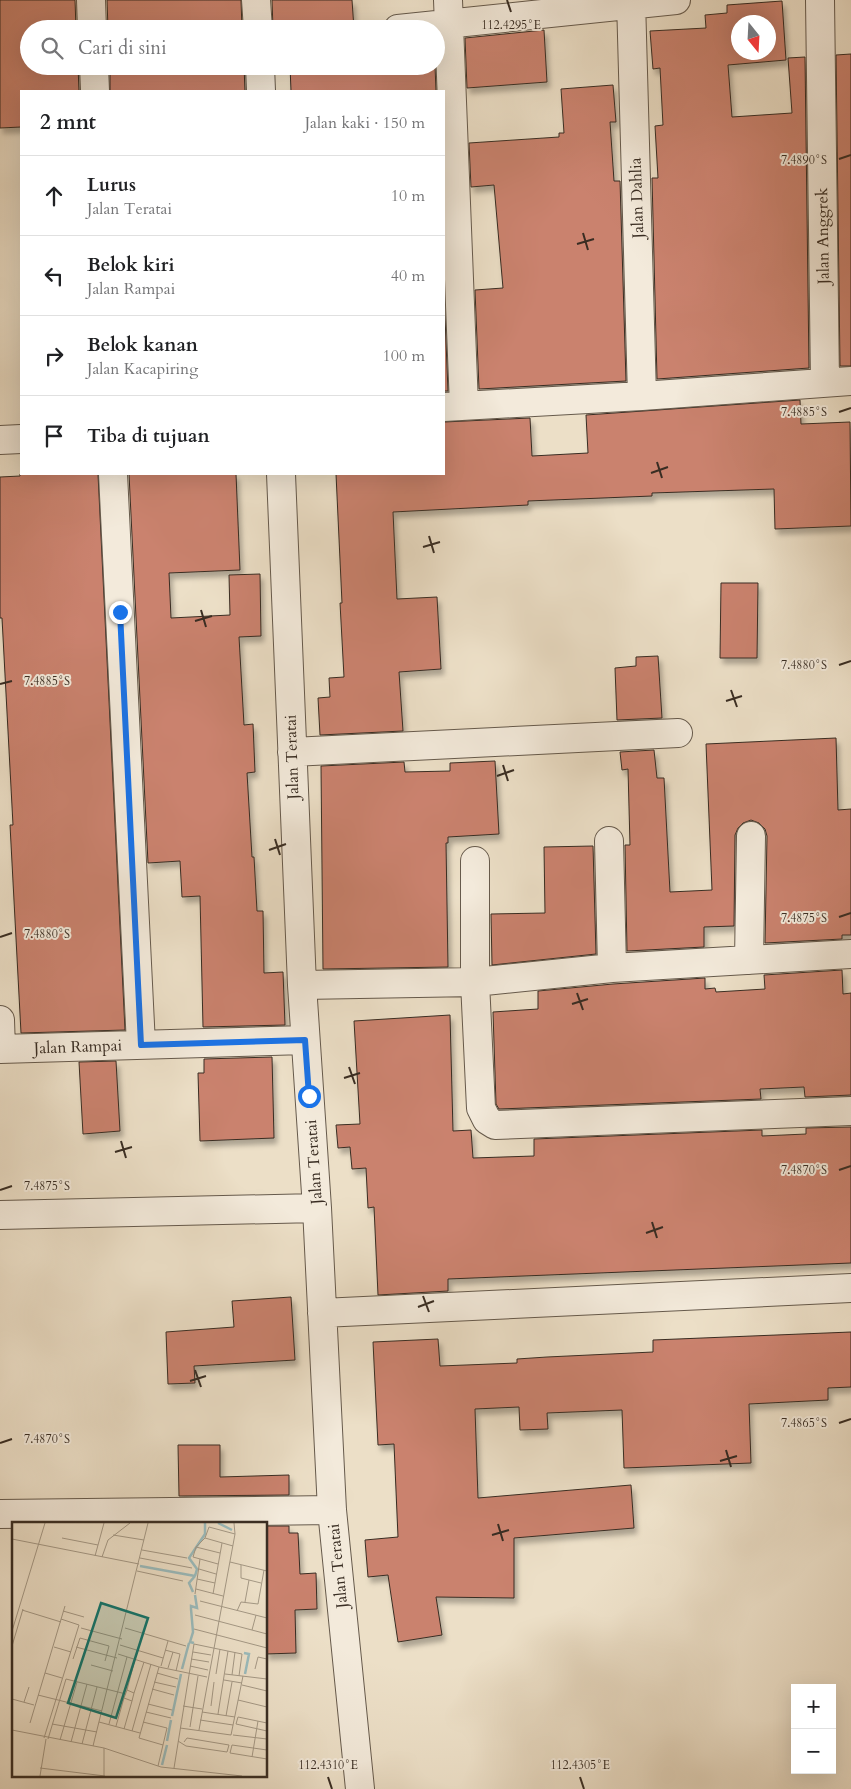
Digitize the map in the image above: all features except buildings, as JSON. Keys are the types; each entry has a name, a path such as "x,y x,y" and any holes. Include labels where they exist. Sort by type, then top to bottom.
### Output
{"street":[{"path":"91,0 92,20"},
{"path":"256,0 257,20"},
{"path":"424,20 448,12 676,0"},
{"name":"Jalan Anggrek","path":"820,0 838,381"},
{"name":"Jalan Dahlia","path":"632,3 642,396"},
{"path":"448,12 454,407 642,396 838,381"},
{"path":"94,75 95,90"},
{"path":"260,75 261,90"},
{"path":"0,440 20,439"},
{"path":"113,475 141,1045"},
{"name":"Jalan Teratai","path":"280,475 302,985 317,1208 332,1510 360,1789"},
{"path":"292,752 678,733"},
{"path":"749,960 751,836"},
{"path":"609,841 612,968"},
{"path":"475,861 475,982 481,1108 487,1120 495,1125 851,1111"},
{"path":"302,985 475,982 612,968 851,954"},
{"path":"0,1020 1,1049"},
{"name":"Jalan Rampai","path":"1,1049 305,1040"},
{"path":"0,1215 317,1208"},
{"path":"322,1313 851,1288"},
{"path":"0,1514 332,1510"}],"route":[{"path":"120,612 141,1045 305,1040 309,1096"}]}
